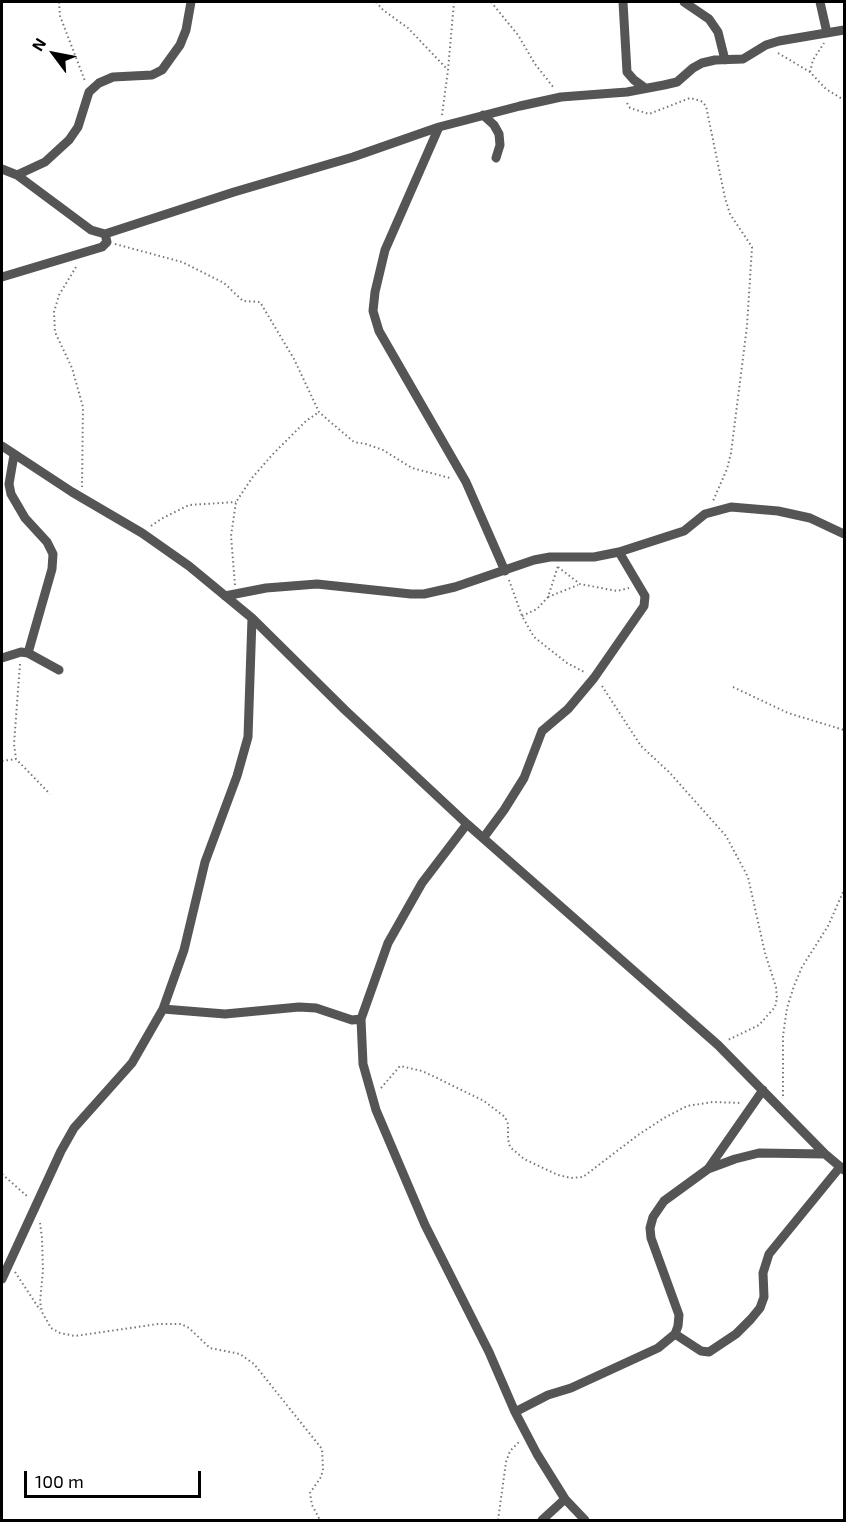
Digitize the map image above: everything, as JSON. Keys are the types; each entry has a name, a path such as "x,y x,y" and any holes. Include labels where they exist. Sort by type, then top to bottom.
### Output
{"street":[{"path":"17,175 45,162 69,140 78,127 89,92 99,83 112,77 152,75 162,70 180,45 186,30 191,2"},
{"path":"623,2 627,72 645,88"},
{"path":"684,2 709,19 718,32 724,60"},
{"path":"2,277 84,254 102,247 106,238 234,192 353,157 439,127 561,98 627,92 677,82 702,63 743,59 766,45 835,32 820,2"},
{"path":"483,116 494,125 499,134 500,145 496,158"},
{"path":"439,127 385,250 373,311 380,331 466,482 506,571"},
{"path":"2,169 17,175 91,230 106,238"},
{"path":"2,446 82,498 142,533 189,566 252,618 345,710 467,824 717,1045 825,1154 842,1168 769,1254 763,1273 764,1297 760,1308 736,1334 709,1352 701,1351 675,1334"},
{"path":"14,455 9,484 11,494 25,518 47,542 53,554 52,569 24,652"},
{"path":"225,596 266,588 317,584 424,594 506,571 534,560 559,562 619,552 684,531 705,514 731,507 778,511 810,518 844,534"},
{"path":"484,837 524,778 542,731 568,708 594,678 644,606 645,596 640,585 619,552"},
{"path":"2,1279 61,1151 74,1128 132,1063 163,1009 184,950 205,862 237,776 248,737 252,618"},
{"path":"2,658 24,652 59,670"},
{"path":"467,824 422,883 388,943 361,1019 363,1064 376,1110 424,1225 489,1352 515,1412 565,1499 585,1521"},
{"path":"163,1009 225,1014 299,1006 316,1008 352,1020 361,1019"},
{"path":"708,1169 763,1090"},
{"path":"515,1412 548,1395 571,1388 658,1348 675,1334 679,1316 651,1238 650,1228 653,1217 664,1201 708,1169 735,1159 759,1153 825,1154"},
{"path":"542,1521 565,1499"}],"path":[{"path":"59,2 60,16 89,92"},
{"path":"376,2 408,28 448,70"},
{"path":"439,127 444,106 454,2"},
{"path":"491,2 518,35 535,64 561,98"},
{"path":"810,72 818,51 835,32"},
{"path":"766,45 810,72 826,89 844,100"},
{"path":"627,92 626,101 630,108 649,114 690,98 701,101 706,106 730,214 752,247 747,326 731,453 727,469 705,514"},
{"path":"106,238 182,262 224,283 243,301 260,302 294,359 319,412 354,442 383,450 412,468 466,482"},
{"path":"82,498 83,407 72,368 56,332 54,312 59,295 84,254"},
{"path":"237,594 231,536 236,502 252,478 272,455 306,421 319,412"},
{"path":"142,533 161,519 189,505 236,502"},
{"path":"522,616 537,609 548,597 559,562 580,584 617,591 640,585"},
{"path":"506,571 522,616 534,637 567,663 594,678 605,689 623,721 641,746 669,772 726,836 748,877 777,998 775,1007 759,1025 717,1045"},
{"path":"548,597 580,584"},
{"path":"24,652 14,744 16,759 50,794"},
{"path":"733,687 788,713 844,730"},
{"path":"2,761 16,759"},
{"path":"783,1111 783,1036 794,986 802,968 828,926 844,890"},
{"path":"372,1098 400,1066 422,1071 498,1110 508,1124 507,1138 510,1147 524,1159 558,1175 571,1178 584,1177 647,1130 687,1106 713,1102 754,1104"},
{"path":"2,1174 36,1204 42,1238 43,1270 40,1302 42,1312"},
{"path":"9,1262 51,1328 60,1333 75,1336 158,1324 181,1324 189,1328 210,1348 240,1354 254,1364 322,1449 321,1478 310,1493 312,1505 320,1521"},
{"path":"498,1521 499,1501 510,1451 514,1445 528,1435"}]}
